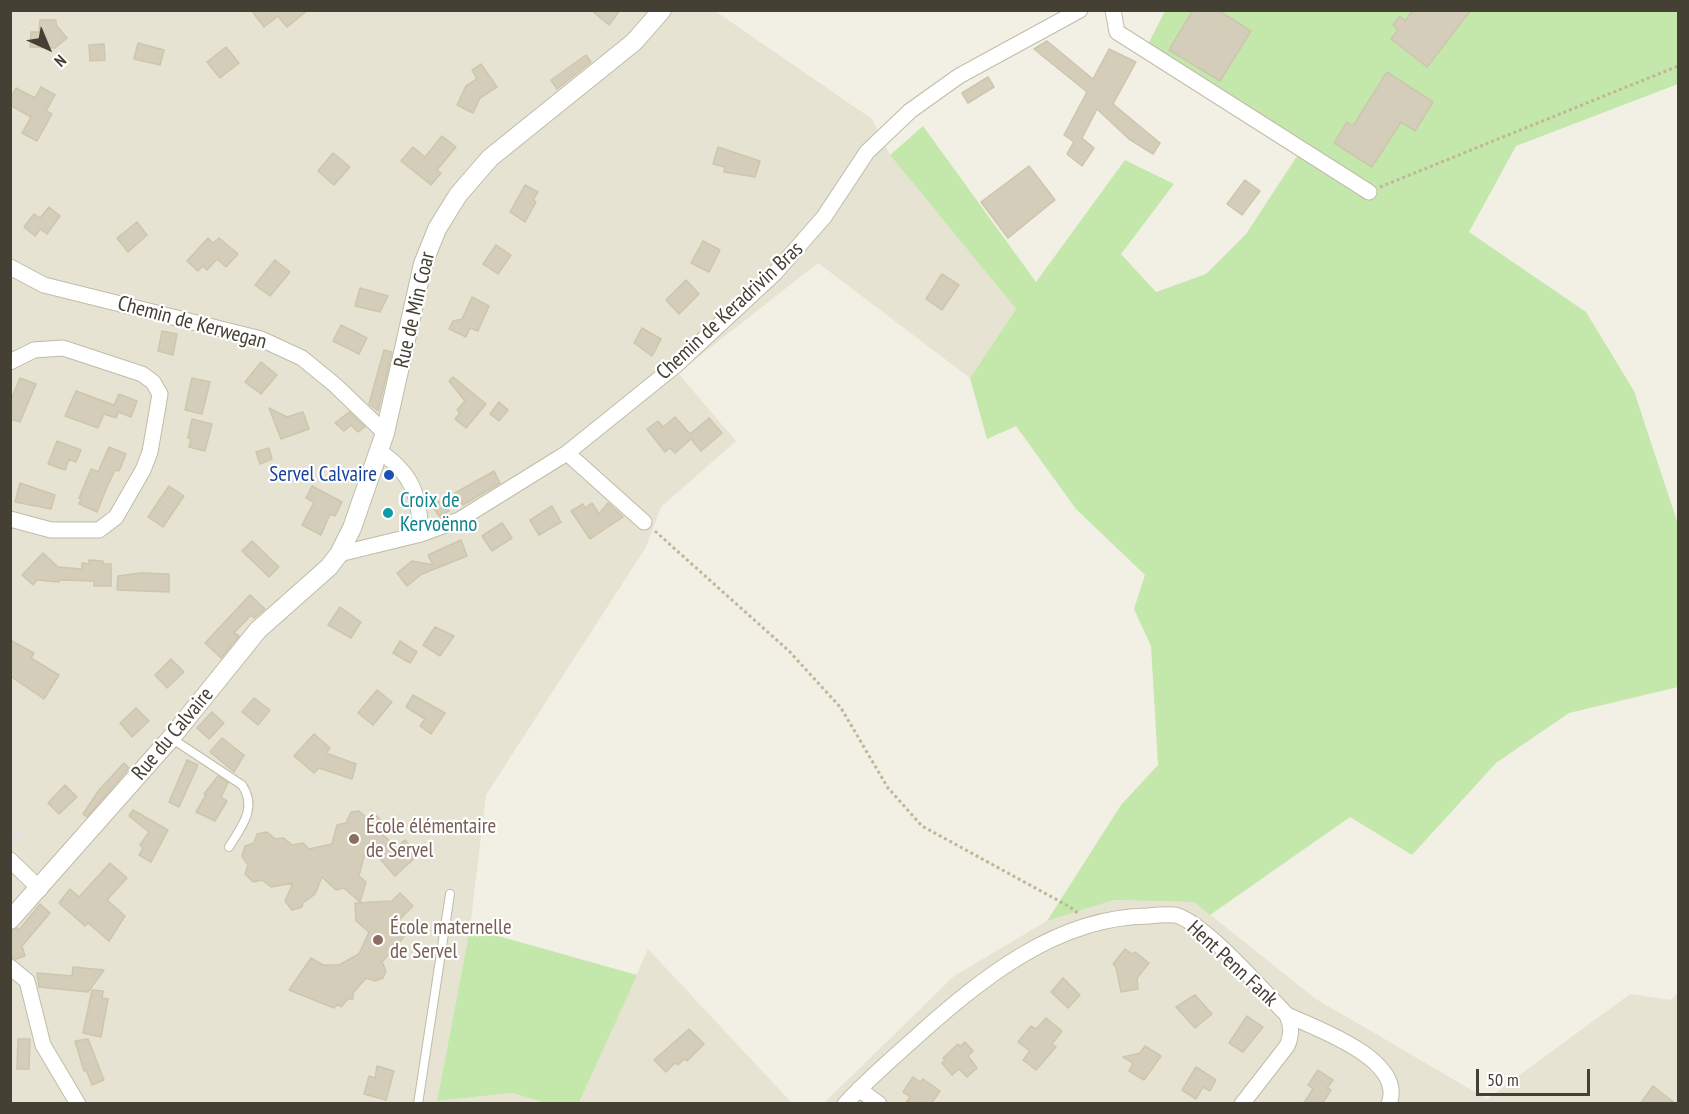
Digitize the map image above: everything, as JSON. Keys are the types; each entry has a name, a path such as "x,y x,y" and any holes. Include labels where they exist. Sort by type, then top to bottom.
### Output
{"street":[{"name":"Rue de Min Coar","path":"339,554 352,528 385,433 412,304 426,256 442,218 466,184 490,158 634,42 662,10"},
{"name":"Chemin de Keradrivin Bras","path":"339,554 421,534 459,520 567,453 675,366 775,273 824,217 867,152 910,111 959,76 1080,10"},
{"path":"1113,10 1117,32 1369,192"},
{"name":"Chemin de Kerwegan","path":"10,267 44,285 261,339 302,358 336,385 385,433"},
{"path":"10,362 34,350 48,347 77,351 142,374 153,382 160,394 150,452 143,470 116,517 106,527 99,530 51,530 10,519"},
{"path":"379,452 399,467 413,489 419,504 421,534"},
{"path":"567,453 645,522"},
{"name":"Rue du Calvaire","path":"10,920 171,738 258,630 329,567 339,554"},
{"path":"10,860 40,888"},
{"name":"Hent Penn Fank","path":"845,1104 979,983 1053,938 1089,923 1120,916 1175,915 1204,933 1287,1015 1291,1029 1287,1046 1242,1104"},
{"path":"10,967 27,981 43,1045 78,1104"},
{"path":"1287,1015 1361,1051 1381,1067 1390,1079 1393,1094 1389,1104"},
{"path":"860,1089 879,1104"}],"lane":[{"path":"171,738 242,785 246,791 250,811 230,848"},
{"path":"418,1104 450,894"}],"path":[{"path":"1369,192 1678,66"},
{"path":"645,522 789,651 841,708 888,788 922,826 1070,907 1089,923"}],"shaded area":[{"path":"10,11 715,11 872,119 890,155 1016,309 970,378 818,263 678,373 736,441 661,507 646,547 486,795 470,928 437,1101 512,1093 546,1103 11,1103"},
{"path":"10,823 24,835 11,849 10,849"},
{"path":"1114,900 1194,902 1316,999 1487,1099 1630,994 1671,1000 1678,993 1678,1103 823,1104 954,976 1047,921"},
{"path":"648,949 792,1103 579,1104"}],"green space":[{"path":"1165,11 1678,11 1678,84 1516,146 1469,232 1586,312 1634,391 1678,524 1678,687 1569,713 1496,763 1412,855 1350,817 1210,915 1194,902 1114,900 1047,921 1121,805 1158,765 1151,646 1134,609 1145,575 1076,509 1016,426 987,439 970,378 1016,309 890,155 923,126 1036,282 1125,160 1174,184 1121,254 1156,292 1206,274 1246,234 1299,153 1144,52"},
{"path":"470,928 637,975 579,1103 546,1103 512,1093 437,1101"}],"building":[{"path":"251,10 308,10 287,27 278,16 264,27"},
{"path":"591,10 620,10 609,25"},
{"path":"1193,10 1218,10 1251,31 1220,81 1169,50"},
{"path":"1413,10 1471,10 1427,67 1391,39 1398,30 1393,25 1400,16 1405,21"},
{"path":"40,20 56,20 56,25 67,38 55,48 30,47 31,32 39,32"},
{"path":"1047,41 1093,79 1109,49 1136,62 1113,104 1160,143 1153,154 1129,139 1097,109 1082,138 1094,148 1082,166 1067,154 1074,142 1064,135 1087,92 1034,49"},
{"path":"138,43 164,50 160,65 134,59"},
{"path":"104,44 105,60 90,61 89,45"},
{"path":"226,47 239,63 220,78 207,62"},
{"path":"586,55 591,62 557,89 551,80"},
{"path":"481,64 497,87 480,98 473,113 457,105 466,86 477,79 472,70"},
{"path":"1387,72 1433,102 1415,131 1401,122 1372,167 1334,143 1347,122 1353,126"},
{"path":"988,77 994,87 968,103 962,93"},
{"path":"41,87 55,95 46,111 52,114 37,141 22,133 31,117 10,105 10,99 16,88 35,98"},
{"path":"442,136 456,147 437,170 441,173 431,185 401,161 413,147 425,157"},
{"path":"718,147 760,161 755,177 724,172 725,167 713,164"},
{"path":"333,153 350,167 334,185 318,171"},
{"path":"1029,166 1055,200 1008,238 981,202"},
{"path":"1245,180 1260,191 1242,215 1227,204"},
{"path":"525,185 538,192 533,200 536,202 525,222 510,212"},
{"path":"49,207 60,216 47,234 40,229 35,236 24,227 34,214 40,218"},
{"path":"137,222 147,235 128,252 117,238"},
{"path":"208,238 213,243 219,238 238,254 226,267 217,259 207,270 203,266 198,271 187,261"},
{"path":"703,241 720,250 709,272 691,263"},
{"path":"496,245 511,255 498,274 483,264"},
{"path":"275,260 290,272 270,296 255,285"},
{"path":"942,274 959,285 942,310 926,299"},
{"path":"686,280 699,294 679,314 666,300"},
{"path":"360,288 388,296 380,312 355,306"},
{"path":"472,297 489,306 478,331 470,328 466,337 449,329 453,321 462,319"},
{"path":"341,325 367,338 359,354 333,341"},
{"path":"642,328 661,339 652,356 634,343"},
{"path":"162,331 177,334 173,355 158,351"},
{"path":"384,350 392,352 378,411 369,404"},
{"path":"261,362 277,375 261,394 245,382"},
{"path":"453,377 486,404 466,428 455,419 460,413 457,410 465,401 449,381"},
{"path":"20,378 36,384 20,422 10,419 10,402"},
{"path":"192,378 210,382 202,414 185,410"},
{"path":"76,391 114,405 119,394 137,401 131,417 118,412 116,418 104,414 98,428 65,416"},
{"path":"499,402 508,410 499,421 490,414"},
{"path":"269,408 287,417 303,412 309,429 281,439"},
{"path":"349,412 365,427 358,432 351,425 344,431 335,423"},
{"path":"675,417 690,434 709,418 722,433 701,451 691,439 675,453 670,448 665,452 647,429 658,421 663,427"},
{"path":"192,419 212,424 205,451 189,447 191,439 188,438"},
{"path":"57,441 81,450 76,462 69,459 65,470 48,464"},
{"path":"109,447 126,454 119,471 115,470 97,512 79,504 81,499 79,498 91,469 98,472"},
{"path":"269,448 272,459 260,464 256,452"},
{"path":"494,471 500,483 463,505 455,493"},
{"path":"20,483 55,495 51,509 15,502"},
{"path":"169,486 184,496 163,527 148,517"},
{"path":"312,486 342,502 335,516 330,514 321,535 302,525 314,502 306,498"},
{"path":"445,499 449,511 439,516 432,505"},
{"path":"592,503 599,514 608,503 623,517 590,539 571,511 583,504 585,508"},
{"path":"552,506 561,522 539,535 530,520"},
{"path":"502,523 512,538 492,551 482,536"},
{"path":"461,540 467,556 422,574 407,586 397,573 412,561 433,565 428,555"},
{"path":"252,541 279,567 269,577 242,551"},
{"path":"43,553 58,567 82,569 82,563 89,564 89,560 111,564 111,586 94,586 94,581 59,580 59,582 37,580 33,585 22,575"},
{"path":"141,573 169,574 169,592 117,590 118,576"},
{"path":"250,595 265,609 254,618 251,615 234,633 239,636 221,658 205,643"},
{"path":"340,607 361,622 351,638 328,625"},
{"path":"435,627 454,636 440,656 423,645"},
{"path":"10,640 34,653 31,658 59,675 44,699 10,676"},
{"path":"400,641 417,652 410,663 393,653"},
{"path":"171,659 184,672 167,688 155,675"},
{"path":"377,690 392,702 373,725 358,713"},
{"path":"413,695 445,713 431,734 420,726 425,719 406,707"},
{"path":"254,698 270,710 258,725 242,712"},
{"path":"136,708 149,721 132,737 120,723"},
{"path":"212,712 224,723 209,739 197,728"},
{"path":"314,734 330,748 326,753 356,764 352,779 319,768 314,773 294,756"},
{"path":"222,738 244,755 234,772 210,752"},
{"path":"187,760 198,765 179,807 169,802"},
{"path":"124,763 129,768 87,817 83,814 99,790"},
{"path":"218,776 228,783 221,797 227,801 215,821 196,812 206,795 204,794"},
{"path":"65,785 77,797 59,814 48,803"},
{"path":"133,810 168,830 151,862 139,855 143,848 140,845 149,832 129,816"},
{"path":"359,811 367,818 377,816 384,824 381,833 396,847 405,840 418,855 395,876 367,844 359,876 366,882 360,902 344,888 336,890 322,877 315,894 303,903 302,907 292,910 285,901 293,883 271,887 262,880 253,882 245,874 248,865 242,856 245,846 254,843 257,834 267,832 275,839 284,838 292,845 303,843 309,849 332,844 337,825 346,823 351,812"},
{"path":"110,863 127,878 107,900 125,916 109,941 88,923 85,926 59,903 70,889 79,897"},
{"path":"400,893 413,906 397,922 408,932 382,962 386,971 383,978 375,981 366,978 353,993 353,999 348,999 341,1007 338,1004 334,1008 289,990 311,958 323,965 339,965 359,954 369,932 356,921 355,903 392,901"},
{"path":"40,904 50,913 22,946 25,956 16,959 10,957 10,931 17,928 18,931"},
{"path":"1125,949 1132,954 1135,952 1149,963 1137,978 1138,989 1121,992 1116,967 1113,964"},
{"path":"73,967 104,970 88,992 39,987 37,973 72,976"},
{"path":"1063,978 1080,995 1068,1008 1051,992"},
{"path":"92,990 103,991 102,998 108,999 101,1037 83,1033"},
{"path":"1195,995 1212,1014 1195,1028 1176,1007"},
{"path":"1247,1016 1263,1027 1243,1052 1229,1043"},
{"path":"1046,1018 1062,1031 1052,1044 1056,1047 1036,1070 1023,1060 1030,1051 1018,1042 1031,1026 1036,1029"},
{"path":"689,1029 704,1044 687,1061 684,1059 678,1065 675,1063 666,1072 654,1060"},
{"path":"18,1039 30,1039 29,1069 17,1069"},
{"path":"88,1039 104,1080 92,1085 86,1070 84,1071 75,1041"},
{"path":"965,1042 973,1051 968,1056 977,1068 967,1077 959,1069 952,1075 942,1063 945,1060 943,1058 958,1044 960,1047"},
{"path":"1145,1046 1161,1056 1144,1080 1129,1071 1133,1063 1123,1057 1140,1053"},
{"path":"377,1066 394,1071 386,1100 364,1094 369,1076 375,1078"},
{"path":"1196,1067 1216,1080 1210,1091 1203,1087 1196,1099 1182,1090"},
{"path":"1318,1070 1333,1080 1327,1088 1331,1090 1322,1104 1303,1104 1313,1089 1308,1085"},
{"path":"913,1077 920,1082 923,1079 940,1091 931,1104 905,1104 910,1097 903,1092"},
{"path":"1653,1086 1676,1104 1640,1104"}],"place":[{"name":"Servel Calvaire","path":"389,475"},
{"name":"Croix de Kervoënno","path":"388,513"},
{"name":"École élémentaire de Servel","path":"354,839"},
{"name":"École maternelle de Servel","path":"378,940"}]}
